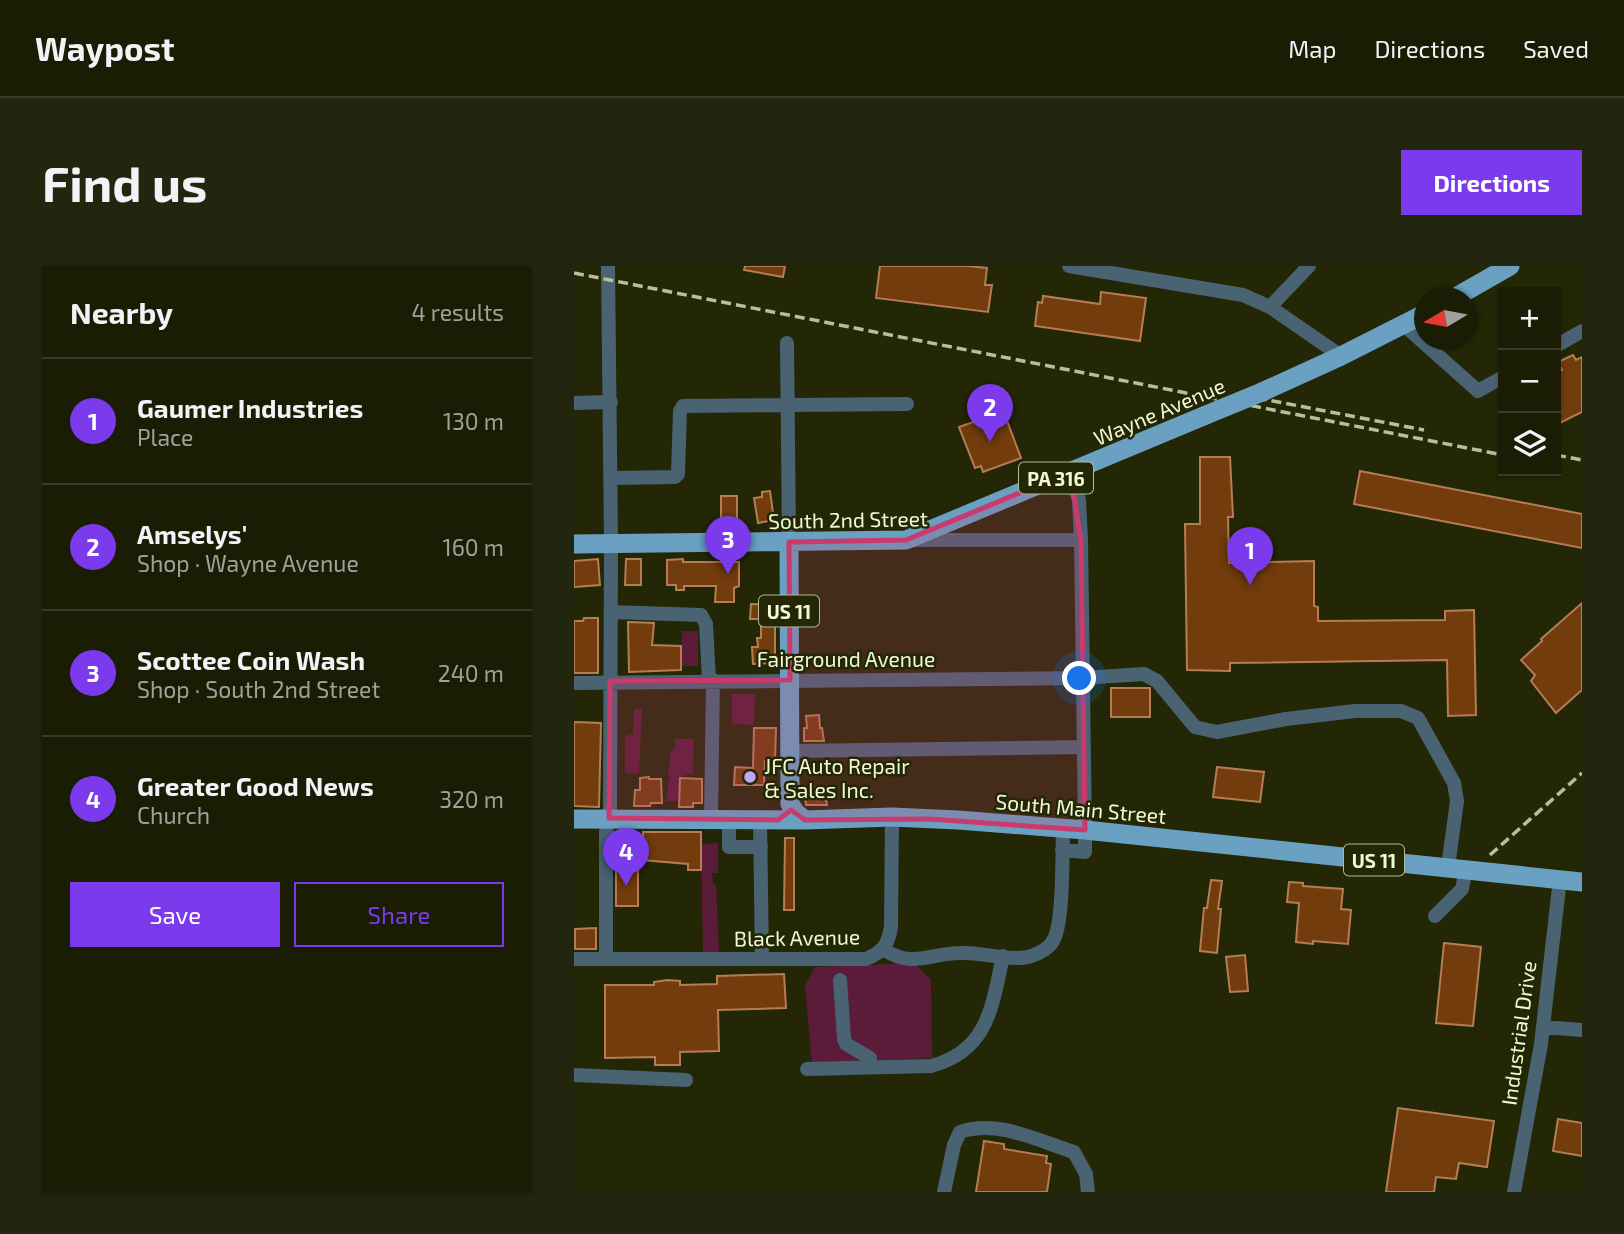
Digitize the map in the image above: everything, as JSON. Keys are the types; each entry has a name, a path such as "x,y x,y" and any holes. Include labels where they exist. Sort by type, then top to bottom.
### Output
{"main road":[{"path":"1473,287 1510,266"},
{"name":"Wayne Avenue","path":"906,540 1262,392 1414,320"},
{"name":"South 2nd Street","path":"574,544 906,540"},
{"name":"US 11","path":"789,542 790,804"},
{"path":"769,820 785,814 790,804 796,813 806,820"},
{"name":"South Main Street","path":"574,819 806,820 892,817 1085,830 1582,882"}],"street":[{"path":"606,959 611,612 608,266"},
{"path":"1069,266 1243,295 1270,307 1341,356"},
{"path":"1270,307 1309,266"},
{"path":"1405,326 1478,391 1498,380"},
{"path":"1561,343 1582,331"},
{"path":"787,343 789,542"},
{"path":"574,402 611,402"},
{"path":"611,478 675,477 678,474 680,411 683,406 907,404"},
{"path":"1062,850 1084,852 1085,830 1081,540 1079,500 1070,472"},
{"name":"South 2nd Street","path":"906,540 1081,540"},
{"path":"611,612 701,615 706,624 720,819 729,847 761,847"},
{"name":"Fairground Avenue","path":"574,683 1082,678 1144,674 1157,681 1195,727 1217,732 1355,710 1401,711 1418,718 1454,783 1457,802 1457,868"},
{"path":"791,751 1083,747"},
{"name":"Black Avenue","path":"574,960 866,959 878,954 888,943 891,927 892,817"},
{"path":"762,959 761,847 769,820"},
{"path":"883,948 900,959 915,961 960,953 1030,957 1046,948 1054,940 1058,920 1063,828"},
{"path":"1435,916 1462,889 1457,868"},
{"name":"Industrial Drive","path":"1514,1192 1543,1027 1560,879"},
{"path":"807,1069 931,1066 950,1061 969,1048 981,1030 990,1010 1003,956"},
{"path":"840,980 844,1039 846,1044 870,1058 870,1067"},
{"path":"1543,1027 1582,1030"},
{"path":"574,1076 687,1080"},
{"path":"944,1192 954,1145 961,1132 975,1127 1003,1129 1074,1152 1086,1174 1088,1192"}],"highlighted area":[{"path":"1070,472 1081,540 1085,830 929,819 805,820 791,810 778,820 609,818 610,681 790,680 789,542 906,540"}],"shaded area":[{"path":"682,631 698,631 698,666 682,666"},
{"path":"732,694 755,694 754,725 732,724"},
{"path":"634,709 642,709 639,773 625,773 625,736 633,734"},
{"path":"675,739 694,739 693,773 680,777 679,801 667,801 668,781 671,780 668,775 671,750 675,749"},
{"path":"718,843 718,873 712,873 713,884 716,884 719,953 703,954 701,844"},
{"path":"914,963 931,980 932,1058 812,1063 805,986 815,967"}],"building":[{"path":"745,266 785,266 783,277 744,270"},
{"path":"880,266 987,268 985,285 992,285 988,312 876,298"},
{"path":"1101,292 1146,298 1140,341 1035,326 1038,302 1042,303 1043,296 1100,304"},
{"path":"1573,355 1576,360 1582,357 1582,412 1561,422 1562,370 1561,361"},
{"path":"998,413 1001,420 1006,418 1021,458 983,472 981,466 975,468 959,427"},
{"path":"1200,457 1230,457 1233,517 1228,517 1229,563 1314,561 1314,606 1318,607 1318,621 1445,620 1445,611 1474,610 1476,715 1448,716 1447,660 1230,663 1230,671 1187,670 1185,524 1200,524"},
{"path":"1360,471 1582,514 1582,548 1354,504"},
{"path":"770,491 774,520 758,523 754,498 762,497 762,492"},
{"path":"721,496 737,496 737,519 721,519"},
{"path":"598,559 600,585 574,587 574,561"},
{"path":"626,559 641,559 641,585 625,585"},
{"path":"683,559 683,562 739,562 739,586 734,588 734,602 715,602 716,586 684,586 684,590 676,590 676,585 667,585 667,560"},
{"path":"1582,603 1582,690 1556,713 1531,681 1535,675 1521,660"},
{"path":"751,604 773,605 775,663 753,664 752,647 758,647 757,638 761,638 761,619 750,619"},
{"path":"584,618 598,618 598,673 574,673 574,621 583,621"},
{"path":"628,622 654,623 652,645 681,646 681,670 629,672"},
{"path":"1111,688 1150,688 1150,717 1111,717"},
{"path":"819,715 824,741 804,741 806,716"},
{"path":"574,722 601,723 599,807 574,806"},
{"path":"754,728 776,728 775,761 765,761 764,785 734,785 735,767 753,768"},
{"path":"1217,767 1264,772 1260,802 1213,797"},
{"path":"640,778 661,779 662,803 634,806 635,790 640,790"},
{"path":"680,778 702,779 702,803 693,803 693,807 679,807"},
{"path":"804,787 824,787 827,805 806,805"},
{"path":"643,832 701,832 701,870 688,870 688,864 642,860"},
{"path":"785,838 794,838 794,910 784,910"},
{"path":"616,867 638,867 638,906 616,906"},
{"path":"1211,880 1222,881 1217,953 1200,951 1204,908 1207,908"},
{"path":"1289,882 1303,883 1303,886 1343,889 1341,909 1351,910 1348,944 1296,942 1299,903 1287,902"},
{"path":"596,928 596,949 575,949 575,929"},
{"path":"1444,943 1481,947 1473,1026 1436,1023"},
{"path":"1245,955 1248,991 1230,992 1226,957"},
{"path":"784,974 786,1008 718,1010 719,1051 680,1052 680,1065 655,1065 655,1057 605,1058 605,985 654,985 654,982 667,980 680,981 680,985 717,984 717,976"},
{"path":"1398,1108 1494,1121 1487,1167 1459,1163 1456,1179 1436,1177 1434,1192 1386,1192"},
{"path":"1558,1119 1582,1123 1582,1156 1553,1151"},
{"path":"984,1141 1004,1144 1004,1149 1047,1156 1046,1163 1051,1164 1047,1192 976,1192"}],"railway":[{"path":"574,273 1498,454"},
{"path":"1242,395 1424,430"},
{"path":"1561,456 1582,460"},
{"path":"1490,855 1582,773"}],"place":[{"name":"Amselys'","path":"990,442"},
{"name":"Scottee Coin Wash","path":"728,574"},
{"name":"Gaumer Industries","path":"1250,585"},
{"name":"JFC Auto Repair & Sales Inc.","path":"750,777"},
{"name":"Greater Good News","path":"626,886"}]}
